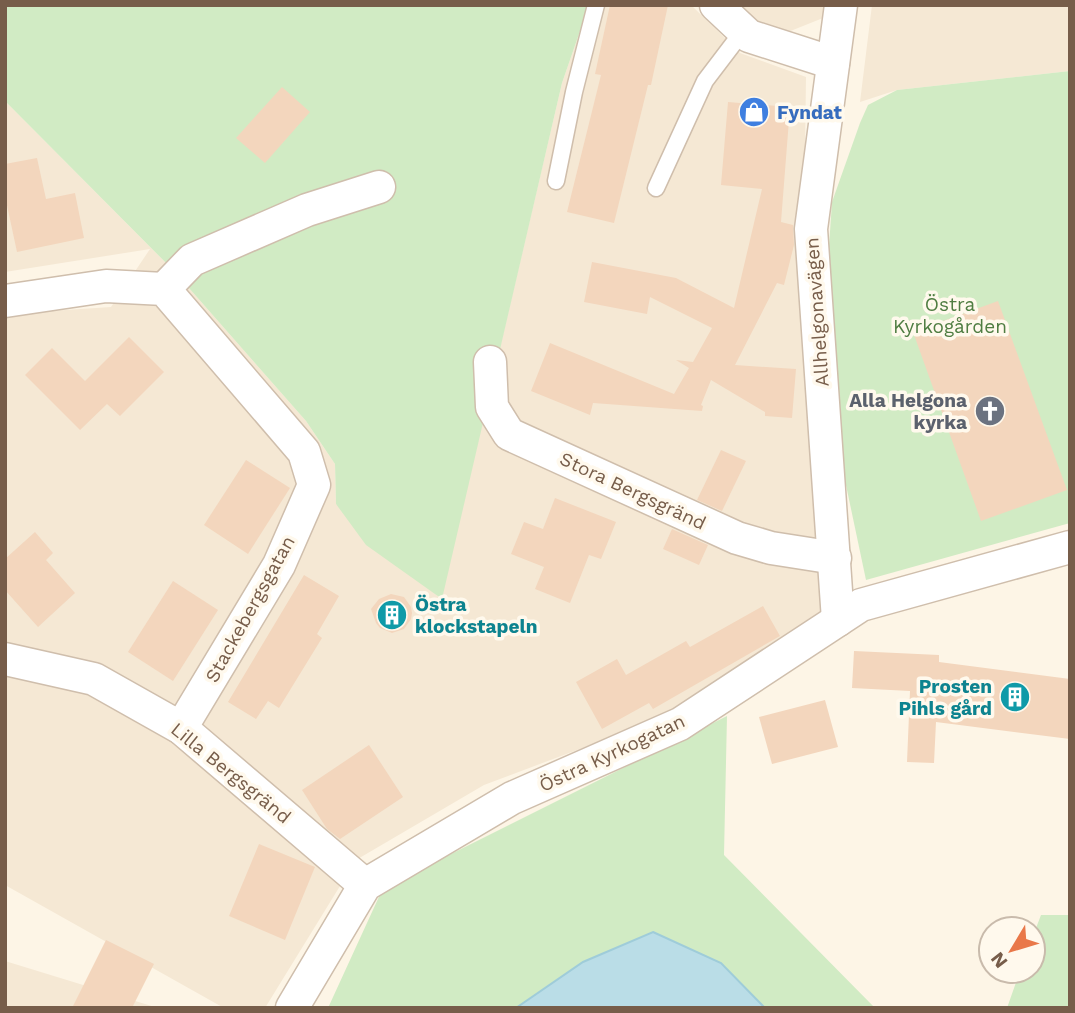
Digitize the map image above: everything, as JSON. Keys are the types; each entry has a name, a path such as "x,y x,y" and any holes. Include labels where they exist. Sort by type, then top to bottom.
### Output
{"street":[{"path":"716,5 749,36 833,63"},
{"name":"Allhelgonavägen","path":"838,620 811,229 841,5"},
{"path":"5,301 106,286 163,289 192,260 307,210 379,187"},
{"name":"Stackebergsgatan","path":"163,289 304,452 314,485 279,565 181,728"},
{"name":"Stora Bergsgränd","path":"490,362 492,407 509,434 737,537 771,548 835,558"},
{"name":"Östra Kyrkogatan","path":"292,1008 365,885 512,799 680,724 861,604 1070,547"},
{"name":"Lilla Bergsgränd","path":"5,659 94,679 181,728 365,885"}],"lane":[{"path":"556,181 574,92 596,5"},
{"path":"656,188 705,81 743,31"}],"shaded area":[{"path":"589,5 691,5 740,53 806,77 804,228 823,627 670,715 484,785 356,860 265,1008 224,1008 5,885 5,314 111,307 150,249 5,272 5,101 174,271 306,421 335,464 336,504 441,599 562,83"},
{"path":"737,5 824,5 823,18 783,34 755,22"},
{"path":"872,5 1070,5 1070,71 897,90 860,102"},
{"path":"5,961 158,1008 5,1008"}],"green space":[{"path":"5,5 589,5 562,83 442,599 366,545 336,504 335,464 306,421 174,271 5,101"},
{"name":"Östra Kyrkogården","path":"1070,71 1070,523 866,580 839,452 828,261 832,202 860,123 868,105 897,90"},
{"path":"727,716 724,855 875,1008 765,1008 721,963 583,962 516,1008 328,1008 383,888"},
{"path":"1047,915 1070,915 1070,1008 1007,1008 1015,985 1047,985"}],"water":[{"path":"653,932 721,963 765,1008 516,1008 583,962"}],"building":[{"path":"610,5 668,5 651,85 648,85 614,223 567,212 601,75 595,74"},
{"path":"282,87 310,112 265,163 236,138"},
{"path":"728,102 790,107 781,222 793,225 794,245 784,285 777,283 735,365 796,369 792,418 765,416 765,412 711,380 701,405 702,411 593,403 590,415 531,391 550,343 674,394 689,368 676,360 693,362 712,328 650,297 647,314 584,302 592,262 676,278 734,308 762,189 721,185"},
{"path":"37,158 46,199 75,193 84,238 17,252 5,196 5,164"},
{"name":"Alla Helgona kyrka","path":"998,301 1067,490 981,521 913,332"},
{"path":"129,337 164,372 120,416 107,404 80,430 25,375 52,348 85,381"},
{"path":"721,450 746,461 722,511 697,500"},
{"path":"246,460 290,488 248,554 204,525"},
{"path":"555,498 616,522 601,559 589,555 570,603 535,589 544,567 511,554 524,522 543,529"},
{"path":"672,529 708,545 699,565 663,549"},
{"path":"35,532 53,553 46,560 75,593 38,627 5,590 5,559"},
{"path":"304,575 339,596 317,634 322,638 279,708 268,701 256,719 228,702"},
{"path":"173,581 218,610 173,681 128,652"},
{"name":"Östra klockstapeln","path":"391,594 404,597 412,613 404,629 392,633 380,628 371,609 379,599"},
{"path":"763,606 780,636 653,709 649,703 602,729 576,682 617,659 626,675 686,641 690,647"},
{"path":"854,651 939,655 939,662 1070,679 1070,739 936,722 934,763 907,762 910,691 852,688"},
{"path":"825,700 838,747 772,764 759,717"},
{"path":"369,745 403,797 340,839 327,829 302,790"},
{"path":"259,844 315,867 285,940 229,916"},
{"path":"106,940 154,964 132,1008 72,1008"}],"place":[{"name":"Fyndat","path":"754,112"},
{"name":"Alla Helgona kyrka","path":"990,411"},
{"name":"Östra klockstapeln","path":"392,615"},
{"name":"Prosten Pihls gård","path":"1015,697"}]}
